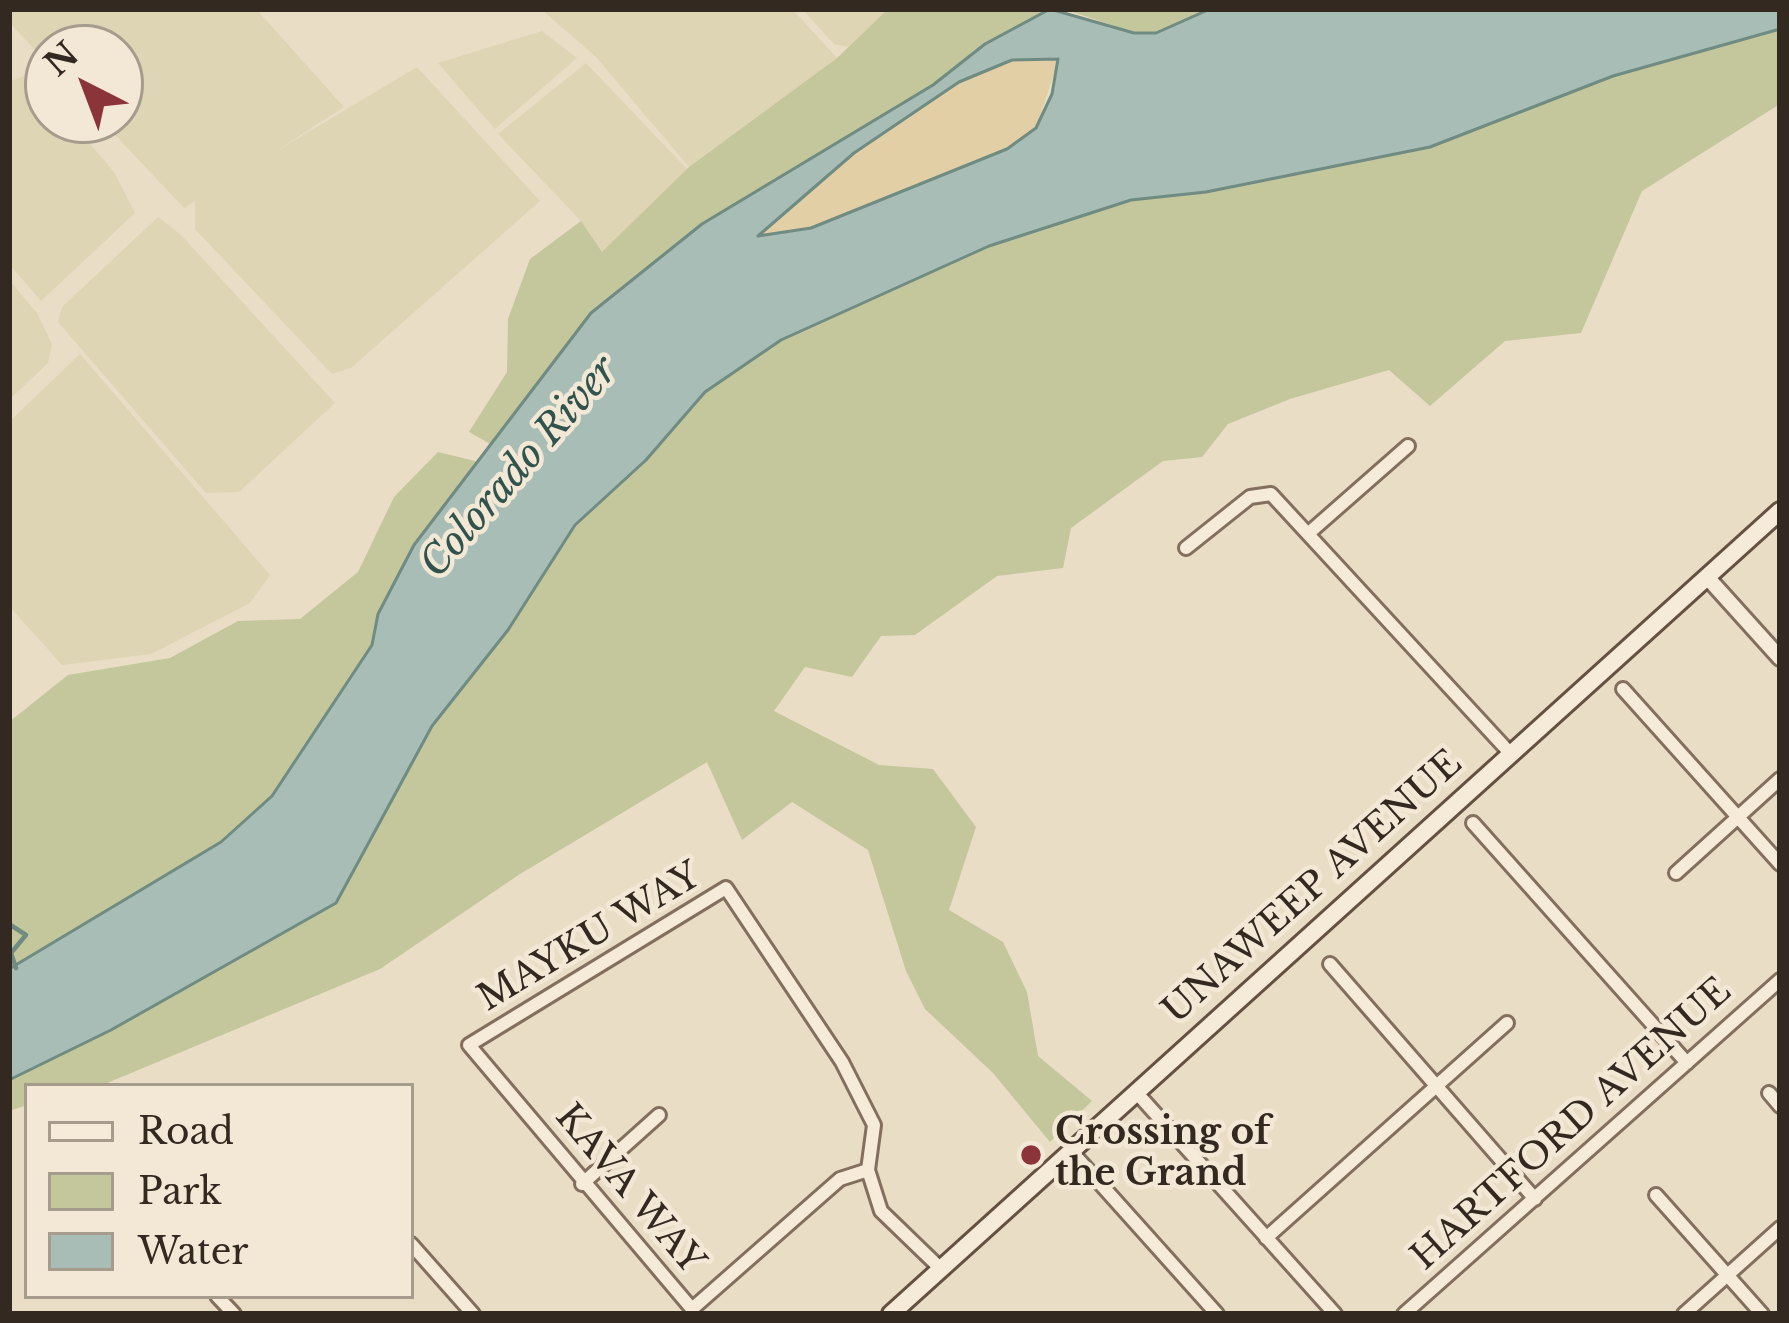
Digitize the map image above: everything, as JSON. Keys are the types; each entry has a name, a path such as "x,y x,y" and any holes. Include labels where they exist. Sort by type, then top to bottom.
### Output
{"main road":[{"name":"UNAWEEP AVENUE","path":"891,1314 1780,512"}],"street":[{"path":"1310,532 1408,446"},
{"path":"1186,548 1260,493 1278,499 1510,753"},
{"path":"1707,577 1780,658"},
{"path":"1623,689 1780,864"},
{"path":"1676,873 1780,779"},
{"path":"1473,823 1687,1063"},
{"name":"MAYKU WAY","path":"469,1045 726,889 842,1062 874,1125 868,1170 880,1210 941,1269"},
{"path":"1330,964 1535,1199"},
{"name":"HARTFORD AVENUE","path":"1404,1314 1780,980"},
{"path":"1266,1238 1507,1023"},
{"name":"KAVA WAY","path":"469,1045 692,1309 839,1179 868,1170"},
{"path":"1136,1092 1335,1314"},
{"path":"1769,1094 1780,1106"},
{"path":"582,1184 659,1114"},
{"path":"1071,1151 1217,1314"},
{"path":"1656,1195 1762,1314"},
{"path":"1684,1314 1780,1228"},
{"path":"414,1247 473,1314"}],"shaded area":[{"path":"9,9 256,9 344,107 273,153 417,67 540,201 351,368 332,374 195,229 195,201 184,208 124,144 144,144 144,24 24,24 24,38 9,22"},
{"path":"541,9 792,9 837,58 689,167 596,57"},
{"path":"802,9 888,9 848,47 834,44"},
{"path":"542,31 577,58 495,129 438,63"},
{"path":"586,63 687,169 602,253 581,221 498,134"},
{"path":"24,76 24,144 90,144 114,172 135,213 41,301 9,264 9,82"},
{"path":"158,217 180,234 335,403 239,492 206,493 58,322 62,307"},
{"path":"9,280 37,313 52,344 48,363 9,400"},
{"path":"80,354 270,575 250,603 151,654 62,665 9,606 9,422"}],"green space":[{"path":"888,9 1050,9 985,44 933,85 702,224 591,313 492,445 469,432 507,372 508,319 530,259 581,221 602,252 689,167 837,58"},
{"path":"1064,9 1210,9 1156,33 1135,33"},
{"path":"1780,29 1780,104 1642,191 1581,333 1505,341 1430,406 1389,370 1290,399 1228,424 1202,457 1163,461 1071,528 1063,568 997,576 915,635 881,636 852,677 805,667 774,711 879,765 933,769 976,827 949,910 1003,942 1027,992 1038,1056 1092,1101 1050,1142 993,1073 925,1009 906,971 868,850 792,802 742,840 707,762 520,874 380,969 107,1083 24,1083 24,1106 9,1111 9,1080 336,903 432,726 508,630 575,525 646,460 705,392 781,340 989,246 1131,200 1206,192 1430,147 1613,76"},
{"path":"438,452 479,462 414,545 378,614 372,645 272,796 221,842 9,969 9,722 68,675 170,658 238,621 300,619 358,572 394,497"}],"sand":[{"path":"1059,59 1036,128 1007,149 811,228 756,237 854,153 959,82 1012,60"}],"water":[{"name":"Colorado River","path":"1050,9 1134,33 1156,33 1210,9 1780,9 1780,29 1613,76 1430,147 1206,192 1131,200 989,246 781,340 705,392 646,460 575,525 508,630 432,726 336,903 111,1030 9,1080 9,969 221,842 272,796 372,645 378,614 414,545 591,313 702,224 933,85 985,44","holes":["1058,59 1052,94 1036,128 1007,149 811,228 758,236 854,153 959,82 1012,60"]}],"waterway":[{"path":"9,924 26,935 11,953 16,968"}],"place":[{"name":"Crossing of the Grand","path":"1031,1155"}]}
